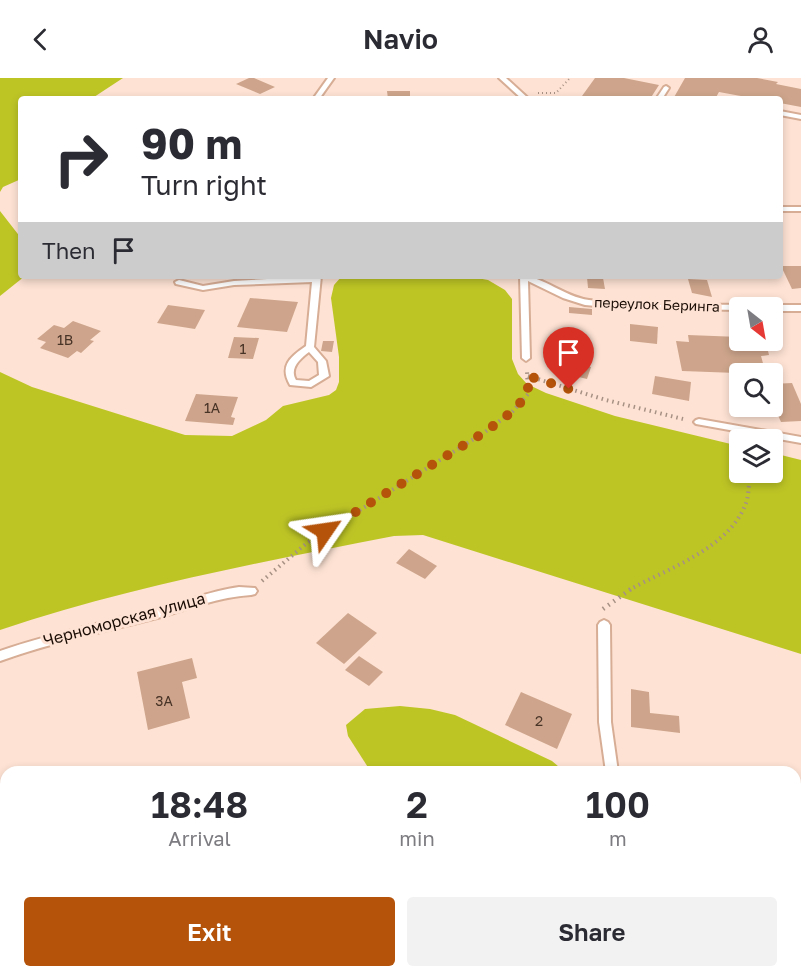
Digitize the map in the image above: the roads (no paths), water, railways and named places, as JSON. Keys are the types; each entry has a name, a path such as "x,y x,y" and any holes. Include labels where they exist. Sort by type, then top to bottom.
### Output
{"lane":[{"path":"318,96 331,78"},
{"path":"502,78 522,95"},
{"path":"661,96 666,88"},
{"path":"783,113 801,117"},
{"path":"783,209 801,209"},
{"path":"179,282 203,288 289,279"},
{"path":"310,347 317,279"},
{"path":"524,279 526,358"},
{"name":"переулок Беринга","path":"530,279 566,296 585,302 729,307"},
{"path":"783,308 801,308"},
{"path":"699,422 801,440"},
{"name":"Черноморская улица","path":"0,656 36,643 163,611 215,594 251,591"},
{"path":"604,625 605,722 611,766"}]}
